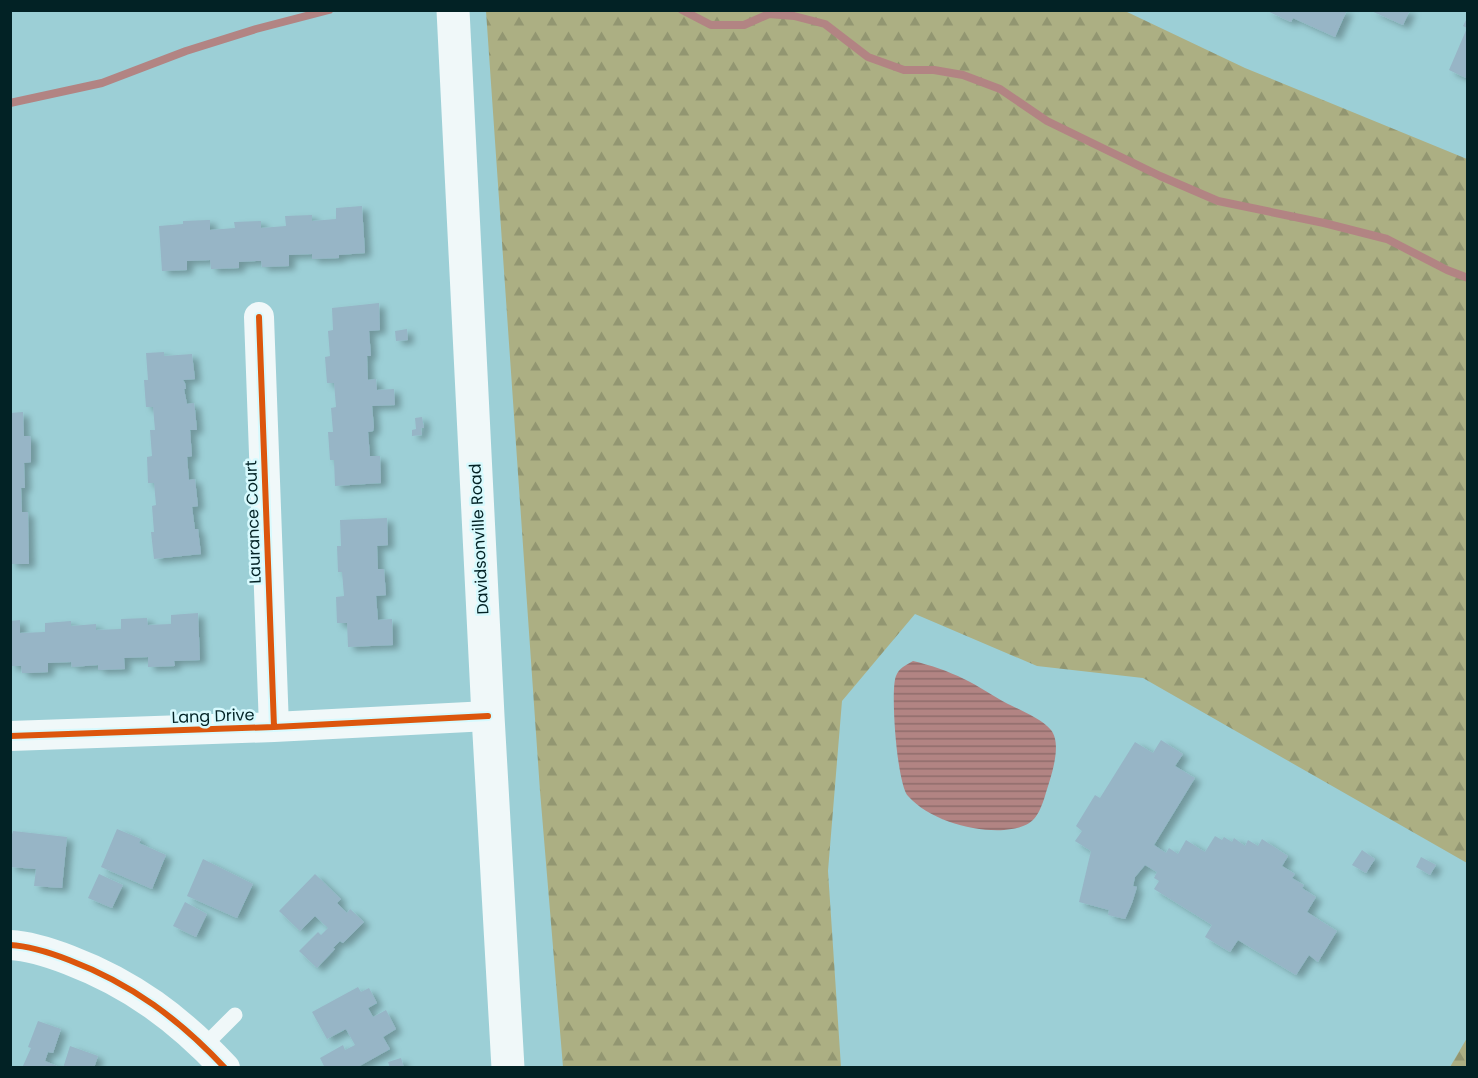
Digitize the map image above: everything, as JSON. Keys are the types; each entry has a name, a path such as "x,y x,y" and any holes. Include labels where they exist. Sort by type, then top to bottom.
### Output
{"main road":[{"name":"Davidsonville Road","path":"453,10 508,1068"}],"street":[{"name":"Laurance Court","path":"259,317 274,727"},
{"name":"Lang Drive","path":"10,736 274,727 488,716"},
{"path":"10,945 56,955 94,969 162,1009 225,1068"}],"lane":[{"path":"204,1046 235,1015"}],"green space":[{"path":"486,11 1125,11 1245,68 1467,159 1467,863 1143,678 1037,666 915,614 842,701 828,871 841,1067 563,1067 540,791"},
{"path":"1467,1038 1467,1067 1450,1067"}],"shaded area":[{"path":"913,661 932,666 970,682 1037,719 1051,730 1056,744 1056,753 1050,781 1036,817 1027,825 992,830 952,823 928,812 908,796 904,788 898,757 894,685 897,673"}],"building":[{"path":"1265,10 1347,10 1335,37 1293,18 1291,22"},
{"path":"1369,10 1410,10 1403,25"},
{"path":"1468,16 1468,79 1449,70 1467,28 1463,26"},
{"path":"362,206 365,253 339,255 339,258 312,259 312,254 289,255 289,266 262,267 261,261 256,261 239,262 239,268 211,269 210,260 187,261 187,270 162,271 159,226 183,224 183,221 210,220 210,230 235,228 234,222 261,221 261,228 286,226 285,216 312,215 312,221 336,219 336,208"},
{"path":"379,303 380,330 369,331 371,356 367,356 368,380 376,379 377,390 394,389 395,405 372,406 374,427 373,431 368,432 370,456 380,456 381,483 335,486 334,460 330,460 328,432 333,432 331,408 336,407 334,383 327,383 325,357 330,356 328,331 333,330 332,308"},
{"path":"407,329 408,340 396,341 395,331"},
{"path":"164,352 164,356 192,354 195,379 183,380 187,404 194,403 195,410 197,430 190,430 192,456 187,457 189,480 195,479 198,506 192,507 201,554 154,559 151,532 154,532 152,506 156,505 154,483 148,483 147,457 152,456 150,430 155,430 153,407 146,407 144,380 148,380 146,353"},
{"path":"23,412 24,436 30,436 31,440 31,462 24,463 25,488 21,488 22,512 28,512 29,564 10,564 10,413"},
{"path":"422,417 424,428 421,428 422,435 412,436 412,430 416,429 415,418"},
{"path":"387,518 388,545 377,546 378,569 384,569 386,595 376,596 378,620 392,619 393,645 348,647 347,623 337,623 336,597 344,596 342,572 338,572 337,546 341,546 340,520"},
{"path":"198,613 200,660 174,661 175,666 148,667 148,657 124,658 125,669 98,670 98,665 72,667 71,662 48,663 48,672 32,673 22,673 21,666 10,666 10,621 20,620 20,633 45,632 45,623 71,621 71,626 96,624 96,630 121,629 121,619 147,618 148,625 171,624 171,615"},
{"path":"1161,740 1183,754 1175,766 1195,778 1154,845 1166,853 1169,848 1178,854 1186,840 1205,852 1215,836 1222,840 1224,837 1232,842 1234,838 1245,846 1248,840 1258,846 1262,839 1288,856 1282,866 1295,874 1292,878 1304,885 1302,888 1316,897 1307,912 1337,931 1318,962 1309,955 1296,975 1238,940 1230,952 1205,937 1212,925 1154,889 1159,881 1154,878 1157,872 1145,865 1135,877 1133,886 1137,887 1125,919 1108,915 1109,910 1079,902 1091,851 1075,841 1082,831 1076,826 1095,795 1100,798 1135,742 1153,753"},
{"path":"117,829 141,839 139,843 166,855 152,889 101,867"},
{"path":"13,831 67,837 62,888 34,886 36,869 10,867 10,841"},
{"path":"1362,850 1375,859 1366,873 1352,865"},
{"path":"1421,857 1436,865 1430,875 1416,867"},
{"path":"203,859 253,884 237,918 187,896"},
{"path":"99,874 123,885 112,908 88,898"},
{"path":"315,874 341,899 337,903 347,913 350,909 364,922 343,943 340,941 317,968 299,951 318,932 321,935 328,928 315,916 300,931 279,911"},
{"path":"185,902 207,914 196,937 173,926"},
{"path":"358,987 361,992 369,988 377,1003 368,1008 373,1017 386,1010 396,1029 383,1037 390,1049 356,1068 325,1068 320,1058 343,1045 345,1050 355,1045 346,1029 327,1039 312,1012"},
{"path":"38,1021 61,1029 53,1053 48,1052 45,1061 62,1068 22,1068 31,1048 28,1047"},
{"path":"70,1046 98,1056 94,1068 63,1068"},
{"path":"401,1058 404,1068 390,1068 388,1062"}],"waterway":[{"path":"10,103 102,83 186,51 256,29 329,10"},
{"path":"682,10 711,25 744,25 769,14 794,16 825,24 868,57 904,70 934,70 963,75 1000,89 1047,121 1160,176 1218,201 1387,239 1447,270 1468,278"}],"cycle path":[{"path":"259,317 274,727"},
{"path":"10,736 274,727 488,716"},
{"path":"10,945 33,948 55,955 92,970 134,992 190,1034 225,1068"}]}
